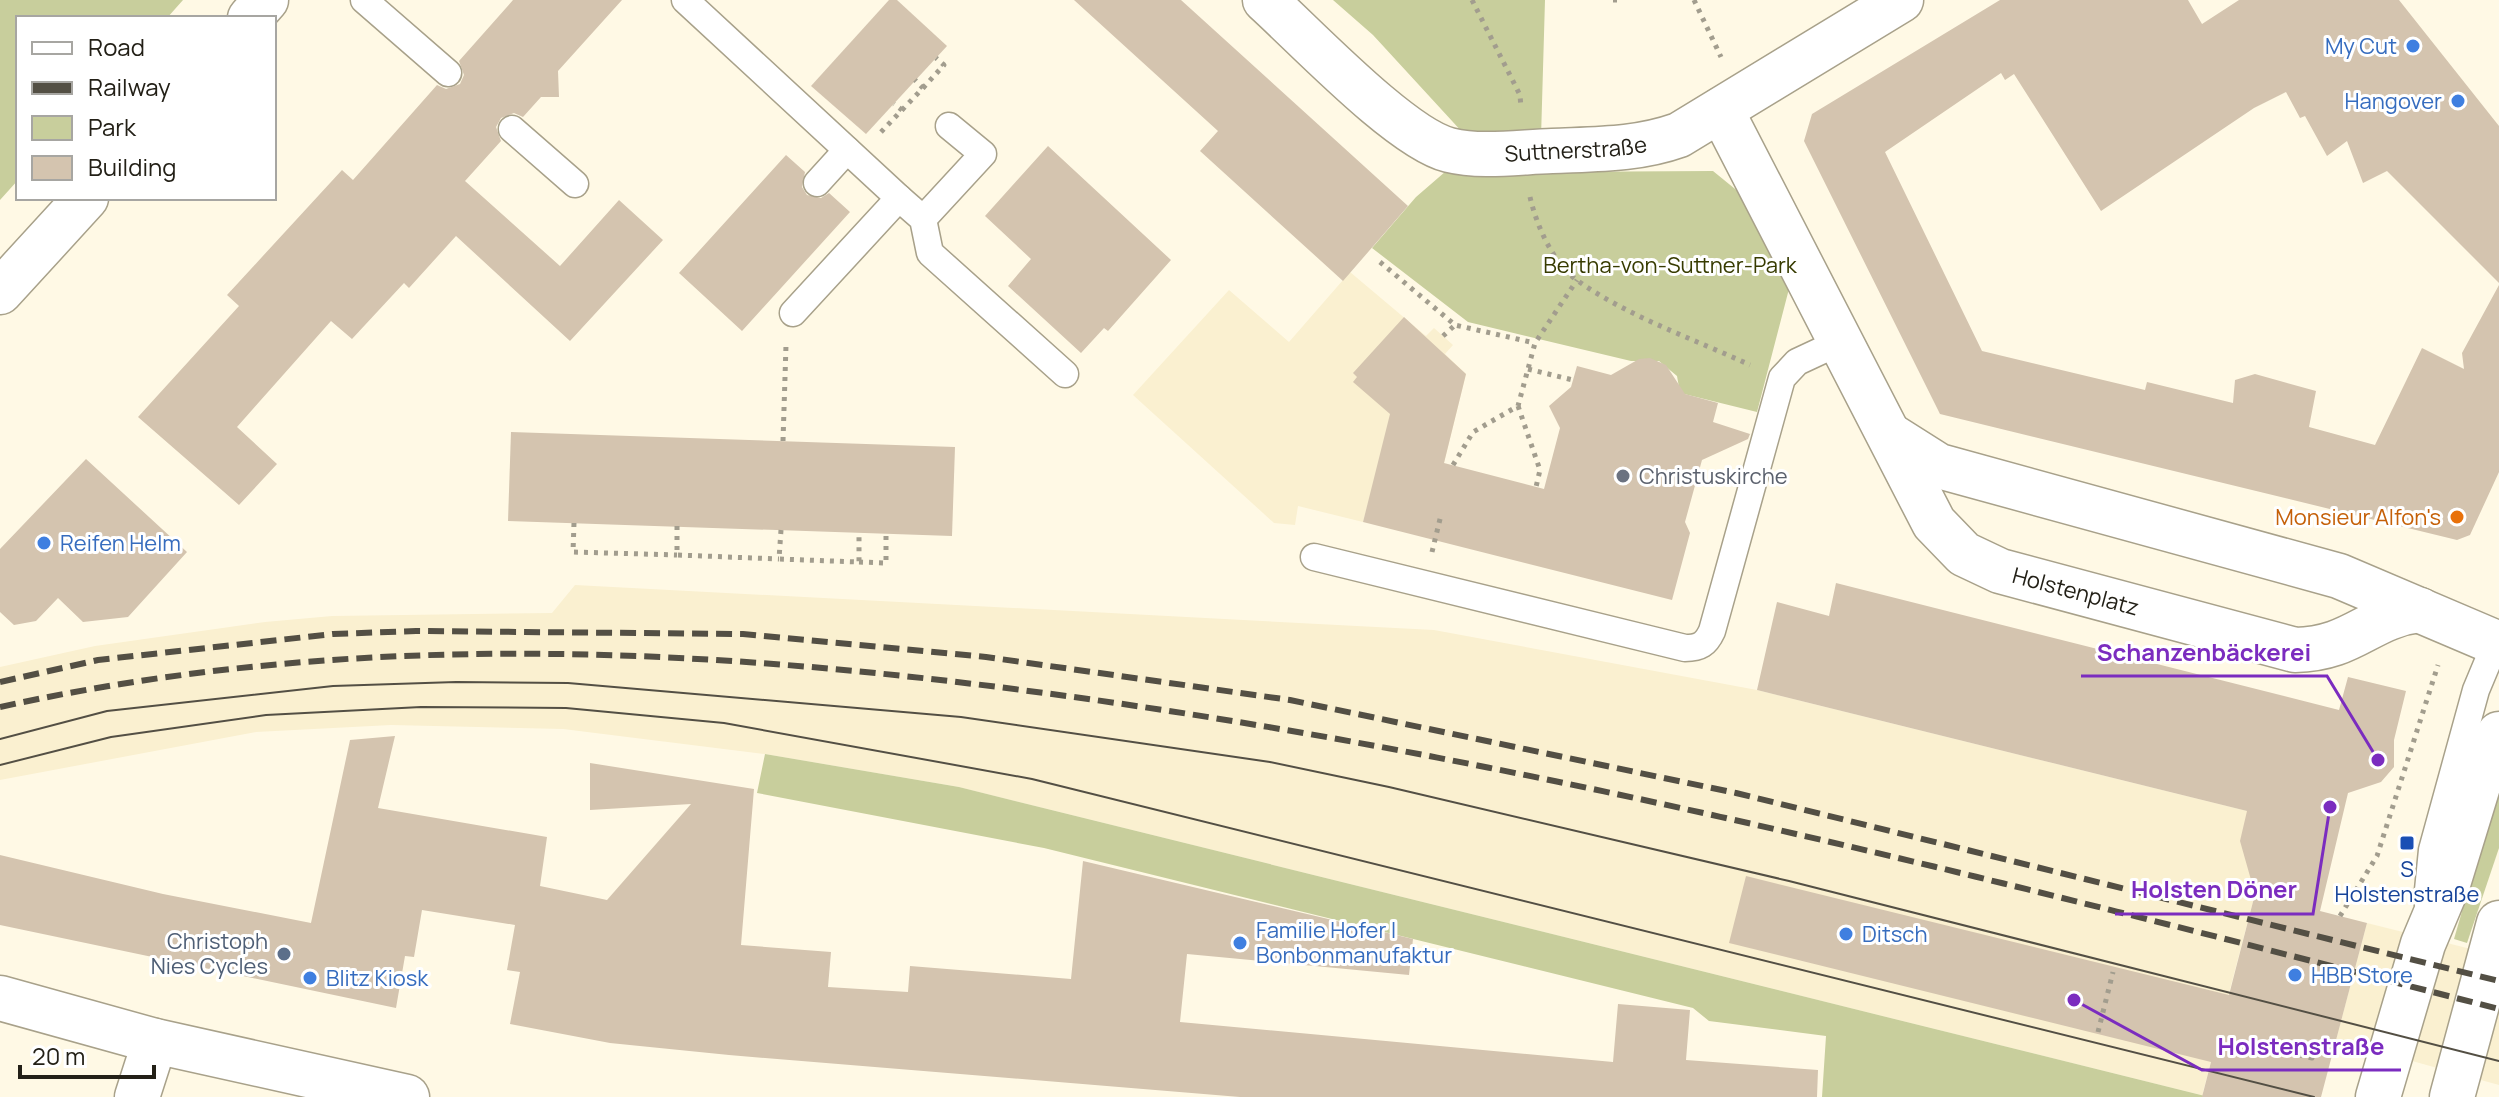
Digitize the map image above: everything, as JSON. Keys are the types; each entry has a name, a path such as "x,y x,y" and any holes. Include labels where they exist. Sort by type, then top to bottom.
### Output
{"street":[{"path":"252,16 266,0"},
{"name":"Suttnerstraße","path":"1265,0 1410,131 1429,143 1478,153 1629,149 1655,144 1679,135 1901,0"},
{"name":"Holstenplatz","path":"1731,104 1888,433 1940,532 1964,554 2000,571 2295,650 2332,647 2349,641 2385,618 2436,616"},
{"path":"0,292 84,200"},
{"path":"1888,433 1939,466 2339,576 2498,640"},
{"path":"2378,1097 2423,944 2447,887 2478,786 2499,734"},
{"path":"2452,1097 2499,923"},
{"path":"0,998 155,1041 407,1097"},
{"path":"137,1097 155,1041"}],"lane":[{"path":"364,0 448,73"},
{"path":"685,0 923,219 930,253 1065,374"},
{"path":"923,219 983,154 949,126"},
{"path":"512,129 575,184"},
{"path":"817,183 847,150"},
{"path":"793,313 899,198"},
{"path":"1314,557 1685,648 1698,648 1708,641 1720,605 1782,378 1797,362 1842,341"},
{"path":"2423,944 2432,850 2476,690 2498,640"}],"path":[{"path":"1472,0 1520,95 1533,208 1550,250 1577,280 1621,305 1782,378"},
{"path":"1613,0 1622,0"},
{"path":"1694,0 1731,104"},
{"path":"881,132 944,65 936,58"},
{"path":"915,80 923,88"},
{"path":"894,104 902,110"},
{"path":"1380,262 1455,325 1535,343"},
{"path":"1536,487 1540,470 1518,406 1535,343 1577,280"},
{"path":"783,441 787,331 793,313"},
{"path":"1443,336 1455,325"},
{"path":"1528,369 1573,380"},
{"path":"1453,465 1473,432 1518,406"},
{"path":"574,523 573,552 886,563 886,533"},
{"path":"677,526 677,555"},
{"path":"779,559 781,530"},
{"path":"859,532 859,562"},
{"path":"2340,916 2377,856 2436,616"},
{"path":"2098,1032 2113,972"},
{"path":"2299,1055 2312,1058 2316,1044"}],"shaded area":[{"path":"1350,272 1426,336 1434,328 1453,345 1445,354 1466,374 1444,463 1383,448 1363,522 1298,506 1295,525 1274,523 1133,395 1229,290 1289,342"},
{"path":"575,585 1434,630 1757,690 2247,811 2255,894 2203,1092 2209,1097 959,787 765,754 563,729 391,725 256,732 0,780 0,667 95,646 265,622 332,616 552,613"},
{"path":"2367,923 2499,956 2499,1085 2336,1040"}],"green space":[{"path":"0,0 183,0 169,16 16,16 16,182 0,200"},
{"name":"Bertha-von-Suttner-Park","path":"1333,0 1545,0 1540,172 1713,171 1740,193 1790,285 1757,412 1680,393 1677,376 1659,361 1631,361 1468,322 1372,248 1416,197 1475,146 1373,35"},
{"path":"765,754 959,787 2209,1097 1822,1097 1826,1036 1709,1021 1693,1008 1044,848 757,793"},
{"path":"2499,784 2499,848 2467,943 2454,939"}],"building":[{"path":"513,0 622,0 558,71 559,97 541,97 523,117 514,113 501,118 496,127 501,141 465,181 560,266 619,200 663,240 570,341 456,236 409,288 404,283 352,339 331,321 237,427 277,464 239,505 138,417 239,306 227,295 342,170 353,180 437,85 446,89 460,84 464,75 459,61"},
{"path":"889,0 897,0 947,46 866,134 811,86"},
{"path":"1074,0 1181,0 1408,206 1343,281 1200,151 1218,131"},
{"path":"2000,0 2188,0 2202,24 2239,0 2399,0 2499,126 2499,283 2387,171 2363,183 2347,141 2327,156 2305,116 2300,118 2286,92 2254,108 2101,211 2014,74 2005,80 2001,73 1885,152 1982,351 2145,390 2147,382 2233,403 2235,380 2255,374 2316,391 2309,427 2375,445 2422,348 2464,369 2462,353 2499,285 2499,472 2470,535 2457,540 1940,414 1804,141 1812,114"},
{"path":"1048,146 1171,260 1108,331 1104,328 1081,353 1008,286 1031,259 985,216"},
{"path":"786,155 805,172 802,187 807,195 821,198 829,193 850,212 742,331 679,273"},
{"name":"Christuskirche","path":"1404,317 1466,374 1444,463 1544,489 1560,428 1549,406 1571,387 1577,366 1611,375 1639,359 1650,358 1666,365 1685,394 1718,403 1713,422 1750,434 1748,439 1702,460 1685,522 1690,533 1672,600 1363,522 1390,414 1353,382 1357,377 1353,373"},
{"path":"511,432 955,447 952,536 508,521"},
{"path":"86,459 187,552 128,617 83,622 58,598 36,621 14,625 0,612 0,549"},
{"path":"1836,583 2339,710 2348,677 2406,691 2394,740 2394,767 2381,782 2348,793 2320,911 2367,923 2321,1097 2202,1097 2211,1062 1729,943 1746,876 2229,995 2255,894 2240,841 2247,811 1757,690 1777,602 1829,616"},
{"path":"395,736 378,808 547,837 540,886 607,900 691,804 590,810 590,763 754,789 741,945 831,952 828,987 908,992 910,966 1071,979 1083,861 1413,939 1409,975 1187,954 1180,1022 1613,1062 1618,1004 1690,1010 1686,1060 1818,1070 1817,1097 1240,1097 729,1055 610,1043 510,1024 520,972 507,970 515,925 422,910 414,957 405,956 396,1008 0,925 0,855 163,894 311,923 350,740"}],"tram line":[{"path":"0,739 107,711 333,686 456,682 568,683 961,717 1270,762 1389,787 1789,881 2499,1061"},
{"path":"0,765 111,737 266,715 421,707 566,708 724,723 1032,779 2314,1097"}],"railway":[{"path":"0,682 98,660 333,634 416,631 743,634 986,657 1290,700 1736,793 2499,981"},
{"path":"0,707 139,681 279,664 418,655 558,654 697,659 837,669 976,684 1291,731 1639,799 1984,879 2499,1009"}],"place":[{"name":"My Cut","path":"2413,46"},
{"name":"Hangover","path":"2458,101"},
{"name":"Christuskirche","path":"1623,476"},
{"name":"Monsieur Alfon's","path":"2457,517"},
{"name":"Reifen Helm","path":"44,543"},
{"name":"Schanzenbäckerei","path":"2378,760"},
{"name":"Holsten Döner","path":"2330,807"},
{"name":"S Holstenstraße","path":"2407,843"},
{"name":"Ditsch","path":"1846,934"},
{"name":"Familie Hofer | Bonbonmanufaktur","path":"1240,943"},
{"name":"Christoph Nies Cycles","path":"284,954"},
{"name":"HBB Store","path":"2295,975"},
{"name":"Blitz Kiosk","path":"310,978"},
{"name":"Holstenstraße","path":"2074,1000"}]}
